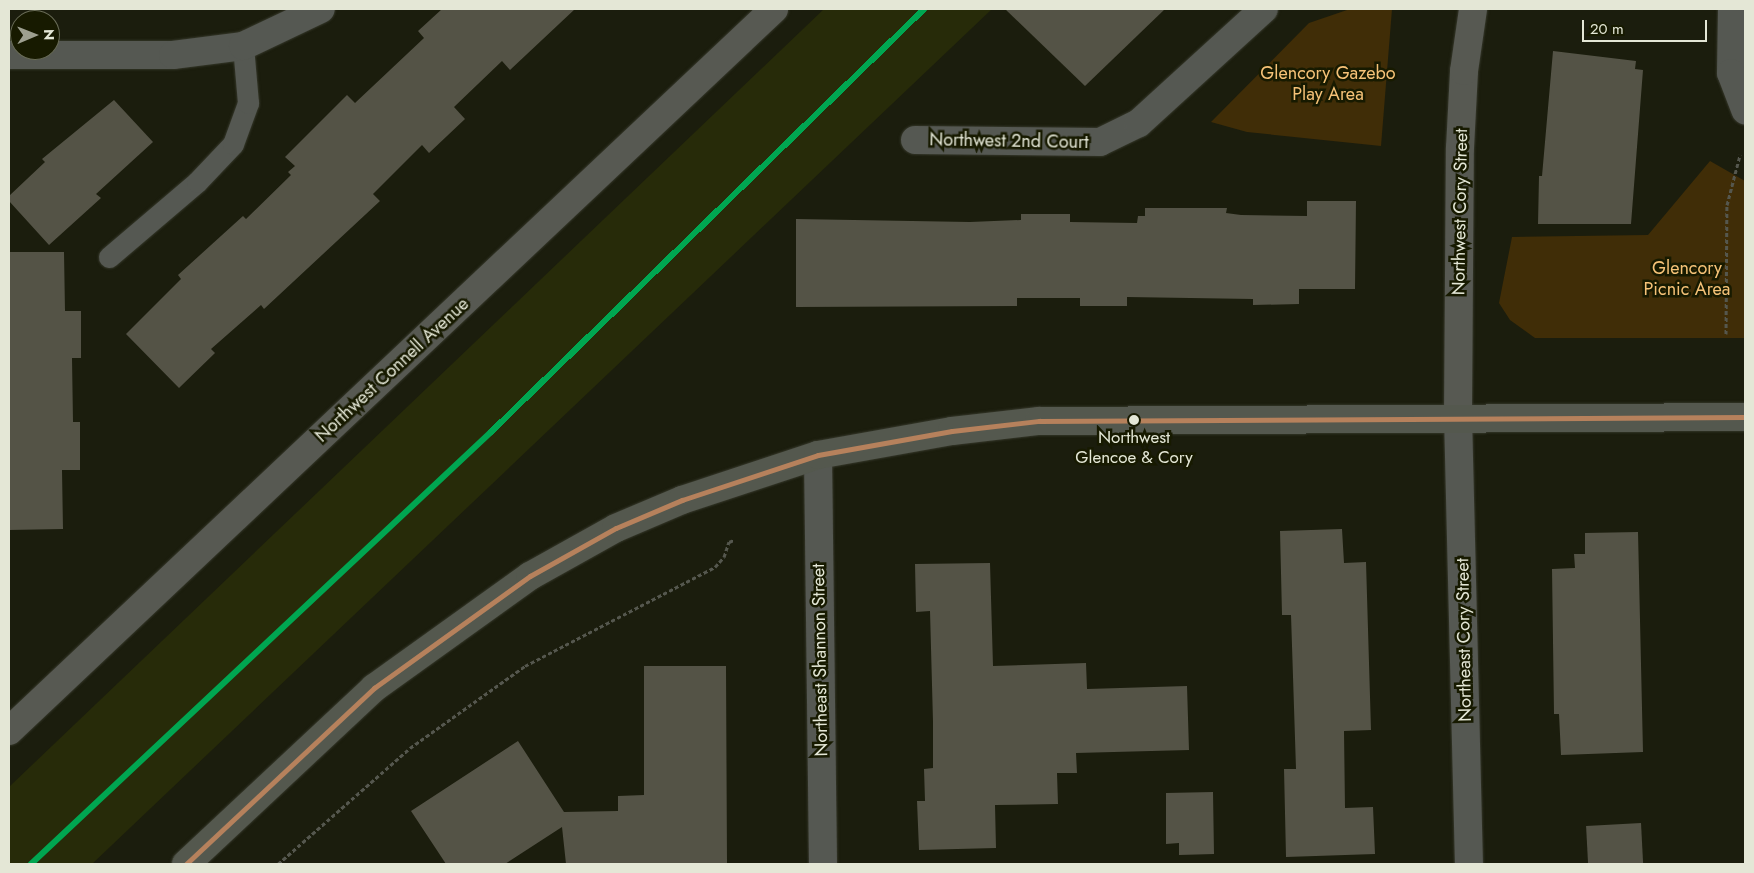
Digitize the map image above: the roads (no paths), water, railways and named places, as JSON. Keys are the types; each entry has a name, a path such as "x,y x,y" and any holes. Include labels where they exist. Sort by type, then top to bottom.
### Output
{"main road":[{"path":"186,864 374,688 530,576 616,528 682,500 818,455 952,431 1039,421 1458,416 1745,417"}],"street":[{"path":"9,55 173,55 243,46 321,9"},
{"name":"Northwest Connell Avenue","path":"9,731 774,9"},
{"name":"Northwest 2nd Court","path":"916,140 1100,142 1139,123 1264,9"},
{"name":"Northwest Cory Street","path":"1458,416 1460,148 1464,71 1473,9"},
{"path":"1732,9 1732,73 1745,110"},
{"name":"Northeast Cory Street","path":"1458,416 1469,864"},
{"name":"Northeast Shannon Street","path":"818,455 823,864"}],"lane":[{"path":"109,257 197,182 232,144 248,103 243,46"}],"place":[{"name":"Northwest Glencoe & Cory","path":"1134,420"}],"park label":[{"name":"Glencory Gazebo Play Area","path":"1328,84"},
{"name":"Glencory Picnic Area","path":"1687,279"}]}
